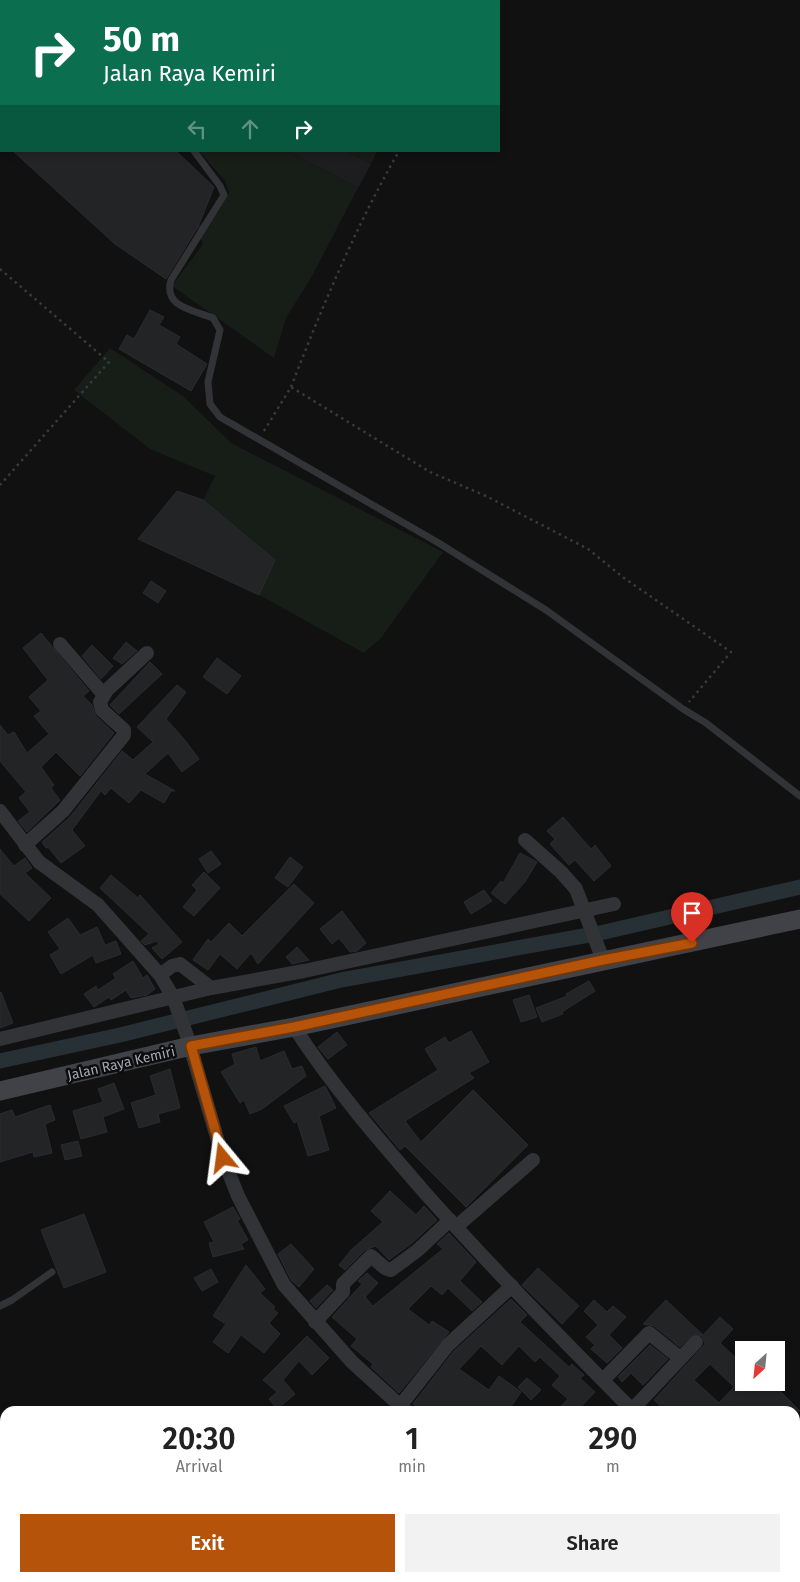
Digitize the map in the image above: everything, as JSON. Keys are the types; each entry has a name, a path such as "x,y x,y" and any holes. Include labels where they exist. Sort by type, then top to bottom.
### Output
{"main road":[{"name":"Jalan Raya Kemiri","path":"0,1091 189,1041 294,1027 602,956 655,951 800,919"}],"street":[{"path":"60,644 104,695"},
{"path":"25,845 62,811 124,735 124,730 102,710 100,702 104,695 147,653"},
{"path":"0,811 25,845 52,872 98,905 160,975 174,1000 189,1041 223,1158 238,1196 284,1285 357,1368 400,1406"},
{"path":"525,840 572,883 586,912 602,956"},
{"path":"0,1039 174,1000 211,988 586,912 614,904"},
{"path":"160,975 173,965 180,964 211,988"},
{"path":"294,1027 320,1067 353,1110 453,1224 627,1406"},
{"path":"316,1322 344,1290 343,1284 371,1256 385,1268 392,1270 533,1160"},
{"path":"405,1406 448,1345 512,1286"},
{"path":"603,1380 649,1333 680,1358"},
{"path":"637,1406 696,1342"}],"lane":[{"path":"195,152 220,186 224,196 171,280 169,289 170,297 178,304 213,318 220,330 208,382 210,404 220,417 437,542 546,610 683,709 706,723 800,796"},
{"path":"0,1306 12,1300 52,1272"}],"path":[{"path":"259,440 291,387 320,313 384,178 398,152"},
{"path":"0,269 109,362 0,485"},
{"path":"291,387 430,472 486,496 588,549 624,578 731,652 683,709"}],"shaded area":[{"path":"200,152 290,152 358,188 311,278 286,318 274,358 172,286 203,244 197,228 229,193 225,181"},
{"path":"290,152 349,152 371,164 358,188"},
{"path":"349,152 377,152 371,164"},
{"path":"110,348 183,396 231,443 443,552 381,638 364,653 259,595 275,560 203,500 215,476 150,449 74,390"}],"building":[{"path":"14,152 177,152 214,187 198,227 166,279 115,244"},
{"path":"150,310 164,317 159,325 180,337 176,344 207,364 191,391 119,349 127,335 134,339"},
{"path":"177,491 203,500 275,560 259,595 138,539"},
{"path":"151,581 166,591 158,603 143,593"},
{"path":"41,633 89,691 83,696 92,705 96,716 114,733 80,776 56,752 41,767 54,785 51,788 60,800 27,832 18,821 30,812 19,798 26,792 0,761 0,725 8,735 14,732 27,753 49,734 34,716 41,711 29,697 48,680 23,648"},
{"path":"126,642 137,651 122,664 113,658"},
{"path":"92,645 113,666 101,679 82,656"},
{"path":"217,658 241,676 227,694 203,677"},
{"path":"150,662 162,674 119,714 110,705"},
{"path":"177,685 186,692 166,719 199,759 182,772 168,753 145,774 175,791 171,791 164,803 141,790 129,803 111,788 105,795 101,791 72,830 85,846 61,863 42,842 70,817 122,751 133,760 153,742 137,727"},
{"path":"563,817 591,849 595,845 611,866 594,881 575,860 569,865 550,844 555,839 547,831"},
{"path":"0,849 14,866 25,858 32,868 25,873 51,898 29,921 0,894"},
{"path":"211,851 221,864 208,873 199,859"},
{"path":"520,853 537,862 525,882 505,904 491,893 501,881 503,883"},
{"path":"290,857 303,867 288,887 275,878"},
{"path":"204,872 220,888 194,916 183,907 197,890 192,885"},
{"path":"111,875 138,898 140,895 182,942 162,959 152,948 159,944 157,941 145,945 141,941 149,934 100,888"},
{"path":"294,884 314,903 258,964 251,953 237,969 220,954 208,970 193,960 208,939 211,942 229,923 242,936"},
{"path":"484,890 492,901 471,914 464,902"},
{"path":"342,911 366,943 357,951 350,952 339,938 332,944 320,929"},
{"path":"68,918 80,935 97,927 105,945 116,941 121,954 96,963 93,955 61,974 50,955 60,949 48,932"},
{"path":"297,947 309,960 292,964 286,957"},
{"path":"133,961 143,978 147,975 155,989 147,995 131,998 126,990 111,1000 109,997 94,1007 84,994 96,986 98,990 116,978 113,974"},
{"path":"589,981 595,991 562,1012 563,1014 542,1022 536,1008 567,996 566,994"},
{"path":"0,993 13,1023 0,1028"},
{"path":"529,995 537,1017 521,1022 513,1000"},
{"path":"471,1031 489,1062 469,1073 474,1078 405,1121 421,1142 473,1090 528,1145 466,1207 405,1146 400,1150 369,1113 438,1070 425,1049 445,1037 449,1043"},
{"path":"337,1032 347,1045 328,1059 318,1047"},
{"path":"256,1047 260,1061 284,1051 292,1069 302,1066 306,1076 262,1109 250,1114 244,1100 240,1103 221,1072 235,1064 232,1054"},
{"path":"170,1069 180,1108 158,1114 160,1122 139,1128 131,1103 156,1095 150,1076"},
{"path":"114,1083 124,1109 103,1117 107,1132 81,1139 73,1111 103,1102 98,1089"},
{"path":"325,1086 336,1108 319,1116 329,1150 308,1156 297,1121 294,1123 284,1106"},
{"path":"50,1105 55,1120 45,1124 52,1153 34,1157 33,1152 0,1162 0,1114 12,1110 15,1117"},
{"path":"78,1141 82,1156 65,1160 61,1145"},
{"path":"390,1191 416,1215 424,1206 437,1220 412,1243 389,1260 376,1246 365,1250 345,1270 339,1265 351,1250 383,1222 371,1211"},
{"path":"233,1207 240,1219 237,1220 248,1240 241,1244 244,1249 213,1257 209,1243 214,1242 204,1222"},
{"path":"84,1214 106,1272 64,1288 41,1230"},
{"path":"449,1233 476,1262 460,1281 482,1302 472,1311 448,1288 442,1295 431,1286 408,1309 429,1325 432,1321 449,1332 399,1393 371,1367 373,1364 351,1346 357,1339 332,1317 362,1284 358,1281 367,1273 378,1283 365,1297 373,1306 443,1249 437,1244"},
{"path":"291,1244 314,1269 299,1287 291,1280 278,1254"},
{"path":"246,1265 265,1289 260,1293 275,1307 273,1309 278,1313 269,1323 280,1334 264,1353 241,1335 228,1353 213,1342 226,1324 213,1316"},
{"path":"538,1268 579,1306 562,1324 522,1285"},
{"path":"211,1269 218,1282 202,1291 194,1278"},
{"path":"327,1285 333,1290 316,1308 310,1301"},
{"path":"511,1299 527,1315 520,1322 569,1367 572,1364 584,1375 580,1378 595,1392 582,1406 561,1406 568,1399 552,1385 560,1376 540,1357 535,1362 519,1346 502,1365 481,1346 459,1369 489,1390 499,1376 521,1392 511,1406 416,1406 413,1404 454,1351"},
{"path":"594,1300 607,1312 613,1306 626,1317 609,1335 622,1348 607,1363 591,1349 595,1345 586,1337 598,1325 584,1311"},
{"path":"666,1300 703,1335 720,1317 733,1329 720,1343 735,1357 735,1391 780,1391 795,1406 661,1406 654,1400 705,1344 702,1336 694,1334 680,1347 654,1326 643,1324","holes":["710,1364 734,1387 719,1403 694,1380"]},
{"path":"307,1336 329,1358 312,1375 299,1361 283,1380 295,1394 281,1406 275,1406 269,1399 277,1392 263,1380"},
{"path":"650,1345 668,1359 643,1385 631,1373 622,1382 618,1377"},
{"path":"527,1378 541,1390 531,1400 518,1387"}],"waterway":[{"path":"0,1061 120,1035 341,980 600,933 800,887"}],"route":[{"path":"223,1158 191,1046 294,1027 603,960 692,943"}]}
